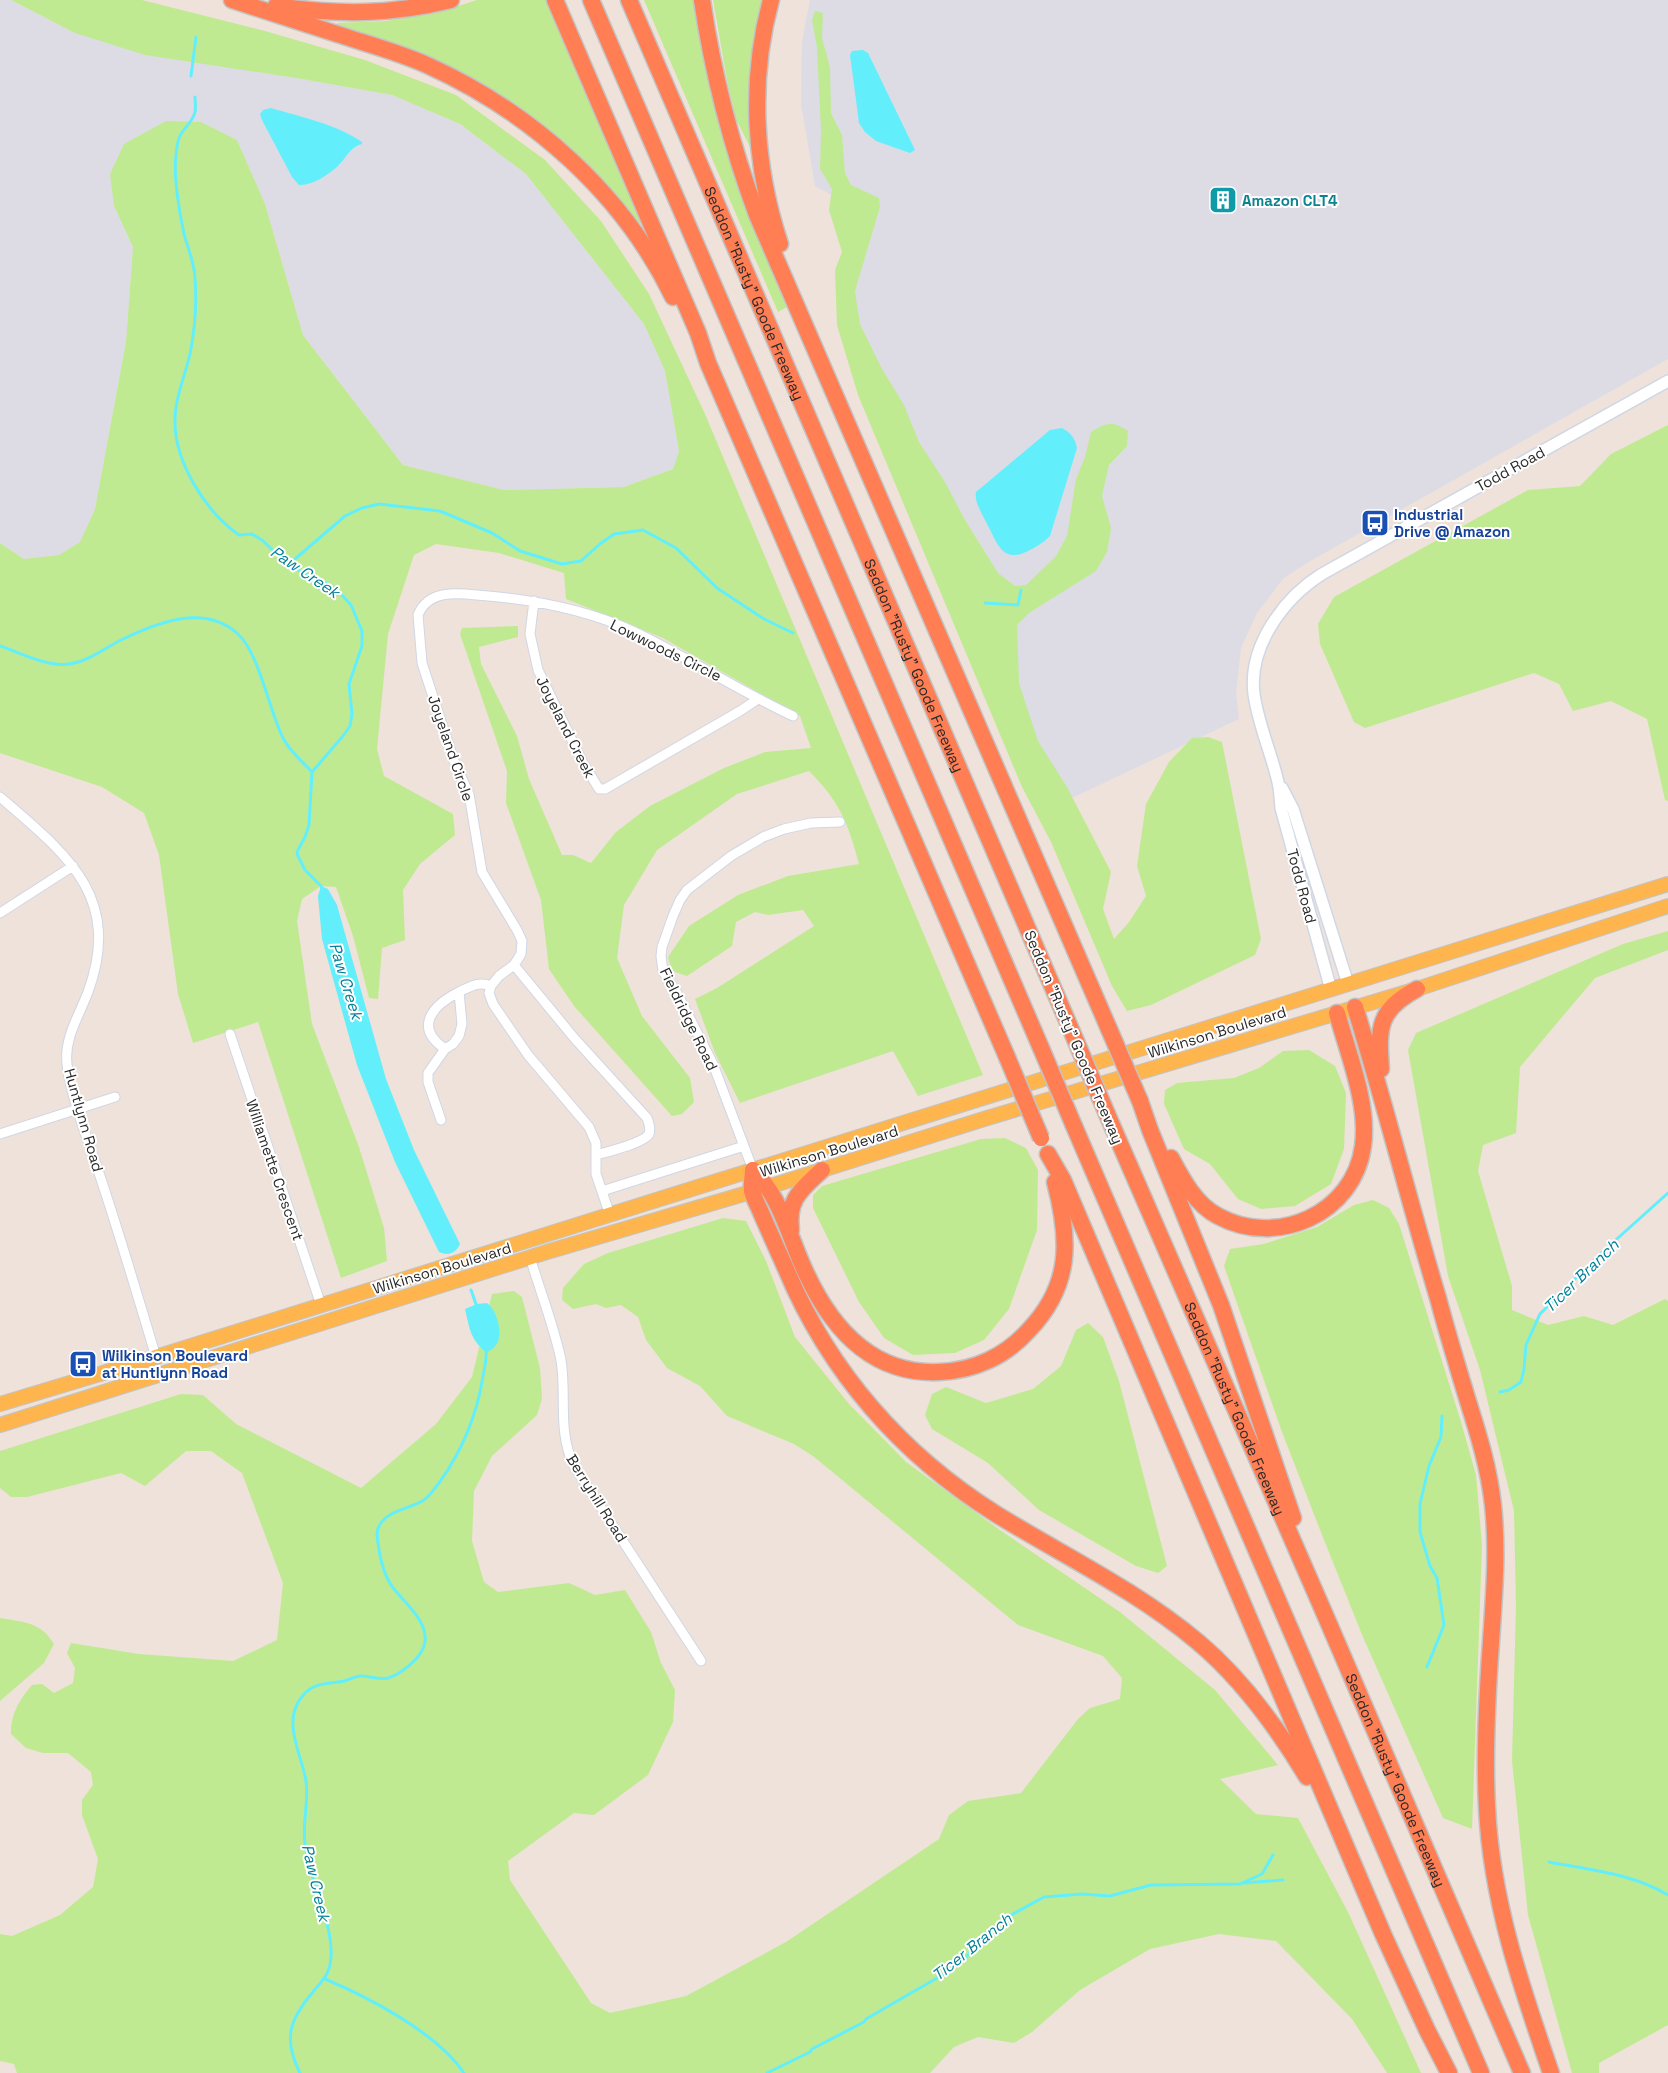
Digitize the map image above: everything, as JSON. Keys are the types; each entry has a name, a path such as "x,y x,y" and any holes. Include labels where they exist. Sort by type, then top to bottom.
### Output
{"highway":[{"path":"232,0 426,64 479,91 530,125 582,171 623,219 656,266 708,363"},
{"path":"242,0 300,10 359,14 395,11 451,0"},
{"path":"556,0 698,333 708,363 1041,1138 1063,1180 1348,1854 1402,1976 1449,2073"},
{"path":"591,0 1481,2073"},
{"name":"Seddon \"Rusty\" Goode Freeway","path":"629,0 1074,1039 1522,2073"},
{"path":"702,0 719,93 757,215 1140,1101 1221,1305 1326,1617"},
{"path":"770,0 760,55 756,119 764,185 770,213 793,287 792,296"},
{"path":"1383,1096 1380,1047 1384,1017 1396,1002 1417,988"},
{"path":"1355,1008 1383,1096 1436,1294 1479,1436 1493,1502 1496,1572 1487,1699 1486,1771 1491,1850 1508,1940 1520,1984 1551,2073"},
{"path":"1140,1101 1187,1185 1200,1202 1217,1216 1249,1228 1282,1228 1307,1221 1329,1207 1350,1183 1359,1165 1363,1146 1362,1106 1337,1013"},
{"path":"760,1190 793,1242 806,1273 830,1315 850,1338 872,1356 890,1364 921,1372 946,1372 970,1367 995,1357 1019,1341 1043,1314 1059,1281 1064,1263 1066,1241 1062,1208 1048,1154"},
{"path":"753,1170 789,1278 815,1330 846,1378 872,1410 918,1456 961,1490 997,1514 1125,1589 1199,1643 1240,1683 1274,1727 1308,1779 1348,1854"},
{"path":"793,1242 790,1209 795,1198 822,1170"}],"main road":[{"name":"Wilkinson Boulevard","path":"0,1404 610,1216 1668,884"},
{"name":"Wilkinson Boulevard","path":"0,1425 530,1257 760,1190 975,1122 1355,1008 1668,906"},
{"path":"1348,984 1355,1008"},
{"path":"1331,990 1337,1013"},
{"path":"530,1257 531,1252 536,1247 643,1212 698,1187"},
{"path":"265,1323 270,1339"}],"street":[{"name":"Todd Road","path":"1348,984 1293,809 1278,780 1258,714 1254,681 1258,657 1266,637 1290,599 1310,581 1668,381"},
{"name":"Joyeland Circle","path":"514,965 521,954 522,942 517,930 482,872 469,794 454,761 422,663 418,615 426,603 443,594 497,596 534,601"},
{"name":"Joyeland Creek","path":"534,601 530,634 538,670 582,761 599,790 605,789 758,699"},
{"name":"Lowwoods Circle","path":"534,601 585,614 629,630 728,680 758,699 793,716"},
{"name":"Todd Road","path":"1278,780 1281,808 1331,990"},
{"name":"Huntlynn Road","path":"0,797 46,836 74,866 91,896 96,910 98,940 94,972 72,1029 67,1051 67,1064 78,1110 156,1357"},
{"name":"Fieldridge Road","path":"753,1170 710,1057 681,999 663,971 662,947 680,900 687,890 731,856 763,837 784,829 811,823 840,822"},
{"path":"0,913 74,866"},
{"path":"596,1155 642,1140 649,1135 650,1127 647,1118 575,1039 514,965 499,976 491,986 489,993 494,1004 528,1055 589,1127 596,1143 596,1155 596,1174 610,1216"},
{"path":"445,1048 435,1042 430,1033 429,1023 433,1010 443,1000 473,984 483,983 491,986"},
{"path":"441,1120 428,1082 428,1073 445,1048 453,1044 459,1036 462,1024 459,992"},
{"name":"Williamette Crescent","path":"230,1034 321,1305"},
{"path":"0,1134 115,1097"},
{"path":"602,1191 744,1146"},
{"name":"Berryhill Road","path":"530,1257 560,1358 563,1428 568,1454 701,1661"}],"shaded area":[{"path":"0,0 11,0 75,33 296,78 392,95 460,124 526,174 644,324 665,371 679,451 673,469 624,487 504,490 403,465 303,335 265,204 237,140 114,206 133,247 126,342 95,509 80,542 59,555 24,559 0,543"},
{"path":"810,0 1668,0 1668,359 1305,564 1283,579 1257,613 1241,648 1236,694 1239,719 1055,806 844,295 865,213 815,186 801,104 802,41"}],"green space":[{"path":"11,0 142,0 265,31 365,60 456,95 545,160 601,221 649,294 705,414 983,1075 918,1096 893,1051 740,1103 715,1053 695,999 717,988 814,926 803,910 768,915 755,912 736,922 732,946 687,976 672,971 668,957 689,926 738,895 788,876 859,864 847,825 836,803 809,771 737,794 657,850 624,905 617,958 642,1016 690,1078 694,1102 682,1114 672,1116 574,1006 549,969 541,900 506,803 507,771 460,634 462,628 518,626 518,637 479,647 481,664 517,736 529,779 562,855 573,855 591,863 616,832 650,806 724,768 765,752 811,748 800,716 663,638 566,599 564,573 499,553 436,544 414,555 388,634 377,749 384,776 453,814 455,835 420,864 403,890 405,940 382,948 378,999 369,998 353,936 336,887 321,886 302,899 297,921 312,1024 359,1147 384,1228 387,1261 341,1278 258,1022 193,1043 178,994 159,855 144,813 102,787 0,753 0,543 24,559 59,555 80,542 95,509 126,342 133,247 114,206 110,174 124,144 166,121 201,122 237,140 265,204 303,335 403,465 504,490 624,487 673,469 679,451 665,371 644,324 526,174 460,124 392,95 145,55 75,33"},
{"path":"477,0 547,0 641,223 636,226 503,98 452,68 408,50 338,27 337,23 386,21 436,13"},
{"path":"644,0 695,0 751,216 787,307 778,312"},
{"path":"713,0 764,0 754,144 750,147 736,119"},
{"path":"815,11 823,13 822,38 830,67 831,113 842,135 845,173 851,185 879,198 880,207 855,291 860,324 881,367 904,405 919,442 945,482 965,520 998,573 1015,586 1026,585 1056,556 1067,536 1076,479 1085,457 1091,432 1101,426 1110,424 1128,431 1127,446 1109,465 1102,496 1111,528 1107,552 1096,571 1029,613 1017,625 1019,683 1038,741 1067,787 1111,872 1103,909 1114,939 1129,922 1146,896 1137,866 1146,804 1169,762 1192,738 1208,737 1222,742 1261,939 1255,955 1151,1005 1127,1011 1112,986 1051,842 1022,787 858,395 837,325 835,270 842,252 829,210 832,189 820,169 821,130 817,48 812,20"},
{"path":"1668,425 1668,801 1665,800 1647,719 1611,701 1573,711 1559,684 1534,673 1365,728 1354,722 1320,644 1318,624 1334,597 1528,490 1580,486 1611,454"},
{"path":"1668,931 1668,950 1595,978 1520,1067 1516,1133 1483,1145 1478,1171 1512,1286 1512,1310 1548,1325 1584,1316 1613,1325 1665,1299 1668,1301 1668,2025 1599,2063 1599,2073 1572,2073 1528,1915 1512,1761 1516,1605 1514,1511 1480,1370 1448,1276 1408,1050 1416,1033 1623,944"},
{"path":"1309,1050 1335,1066 1346,1093 1344,1149 1331,1184 1295,1206 1261,1209 1238,1199 1210,1164 1184,1149 1164,1104 1165,1090 1177,1083 1234,1078 1259,1068 1283,1051"},
{"path":"1005,1138 1026,1148 1038,1170 1037,1230 1009,1309 984,1340 955,1353 913,1355 884,1338 859,1302 813,1208 813,1195 822,1186 981,1139"},
{"path":"1373,1200 1389,1208 1399,1224 1476,1475 1482,1545 1472,1829 1443,1818 1363,1637 1282,1432 1224,1266 1230,1249 1264,1244 1317,1227 1354,1205"},
{"path":"723,1218 746,1221 766,1261 795,1337 849,1404 906,1462 1000,1530 1120,1612 1215,1690 1278,1765 1220,1779 1256,1814 1298,1818 1348,1912 1421,2073 1387,2073 1352,2019 1276,1941 1219,1934 1150,1949 1080,1990 1032,2032 1014,2043 978,2037 954,2047 930,2073 17,2073 14,2064 0,2061 0,1934 12,1936 60,1915 93,1887 98,1859 82,1815 82,1800 93,1785 91,1772 68,1753 43,1753 26,1748 11,1734 12,1720 20,1702 32,1685 42,1684 54,1693 73,1683 75,1668 67,1653 71,1643 139,1654 233,1661 277,1640 283,1583 242,1473 211,1451 186,1451 145,1486 121,1473 27,1497 11,1497 0,1488 0,1451 181,1394 203,1395 236,1424 361,1488 436,1424 472,1377 492,1294 514,1291 522,1297 540,1368 542,1399 537,1415 492,1456 474,1491 472,1541 484,1582 498,1592 569,1583 595,1595 625,1590 651,1632 661,1663 675,1690 673,1722 648,1775 594,1815 574,1813 508,1861 510,1880 591,2003 610,2013 686,1996 786,1942 939,1839 949,1815 968,1801 1021,1793 1078,1719 1090,1708 1120,1699 1122,1678 1103,1656 1018,1625 813,1456 794,1444 727,1416 700,1386 667,1368 646,1340 638,1317 621,1305 606,1308 596,1304 573,1309 562,1300 563,1288 584,1264 608,1253"},
{"path":"1088,1323 1103,1337 1119,1381 1167,1566 1158,1573 1136,1566 1039,1510 988,1463 932,1429 925,1415 932,1394 946,1387 986,1403 1033,1389 1061,1366 1076,1330"},
{"path":"0,1618 24,1622 38,1627 54,1644 44,1663 0,1701"}],"water":[{"path":"863,50 868,53 915,150 910,153 876,141 865,132 859,123 850,55 852,51"},
{"path":"271,108 341,130 362,142 362,144 352,150 338,166 325,176 309,184 299,185 292,177 262,120 260,114 263,110"},
{"path":"1062,428 1072,436 1077,448 1050,536 1021,554 1007,554 998,544 981,511 976,500 976,492 1050,430"},
{"path":"321,886 328,889 337,905 386,1079 414,1150 460,1244 451,1253 439,1252 395,1162 357,1065 322,939 318,896"},
{"path":"487,1303 494,1311 499,1335 496,1345 487,1353 474,1338 465,1309 477,1304"}],"waterway":[{"name":"Paw Creek","path":"191,76 196,37"},
{"name":"Paw Creek","path":"195,97 195,112 180,136 175,164 176,184 184,234 195,273 196,298 192,345 175,412 176,436 180,452 194,485 204,500 227,525 239,535 252,534 262,540 288,565 330,585 339,592 351,605 362,631 362,646 349,684 352,714 350,726 312,772 309,825 297,854 305,870 322,889"},
{"path":"288,565 345,516 362,508 379,504 440,511 492,533 520,551 562,564 581,561 614,534 643,530 676,548 717,588 764,619 793,633"},
{"path":"985,603 1018,605 1021,590"},
{"path":"0,646 34,659 69,664 89,658 121,640 164,622 195,618 210,619 225,625 238,634 252,654 283,738 312,772"},
{"name":"Ticer Branch","path":"1500,1392 1509,1390 1521,1382 1526,1345 1540,1314 1599,1255 1668,1193"},
{"name":"Paw Creek","path":"471,1290 477,1307"},
{"name":"Paw Creek","path":"300,2073 291,2050 291,2030 298,2012 328,1973 331,1943 325,1915 307,1858 304,1828 307,1789 294,1735 294,1713 298,1702 306,1692 315,1686 344,1681 359,1676 388,1678 399,1673 419,1656 422,1651 425,1638 424,1630 421,1622 388,1579 380,1555 377,1530 387,1516 426,1498 439,1483 455,1458 473,1419 477,1405 486,1359 486,1349"},
{"name":"Ticer Branch","path":"1427,1667 1444,1625 1437,1578 1430,1566 1420,1532 1420,1504 1429,1466 1441,1437 1442,1416"},
{"name":"Ticer Branch","path":"767,2073 864,2022 866,2019 944,1974 964,1959 994,1928 1011,1915 1044,1897 1082,1894 1110,1896 1151,1885 1240,1884 1262,1874 1273,1855"},
{"path":"1549,1862 1625,1877 1668,1895"},
{"path":"1244,1883 1283,1880"},
{"name":"Ticer Branch","path":"325,1979 362,1996 401,2018 437,2044 464,2073"}],"place":[{"name":"Amazon CLT4","path":"1223,200"},
{"name":"Industrial Drive @ Amazon","path":"1375,523"},
{"name":"Wilkinson Boulevard at Huntlynn Road","path":"83,1364"}]}
